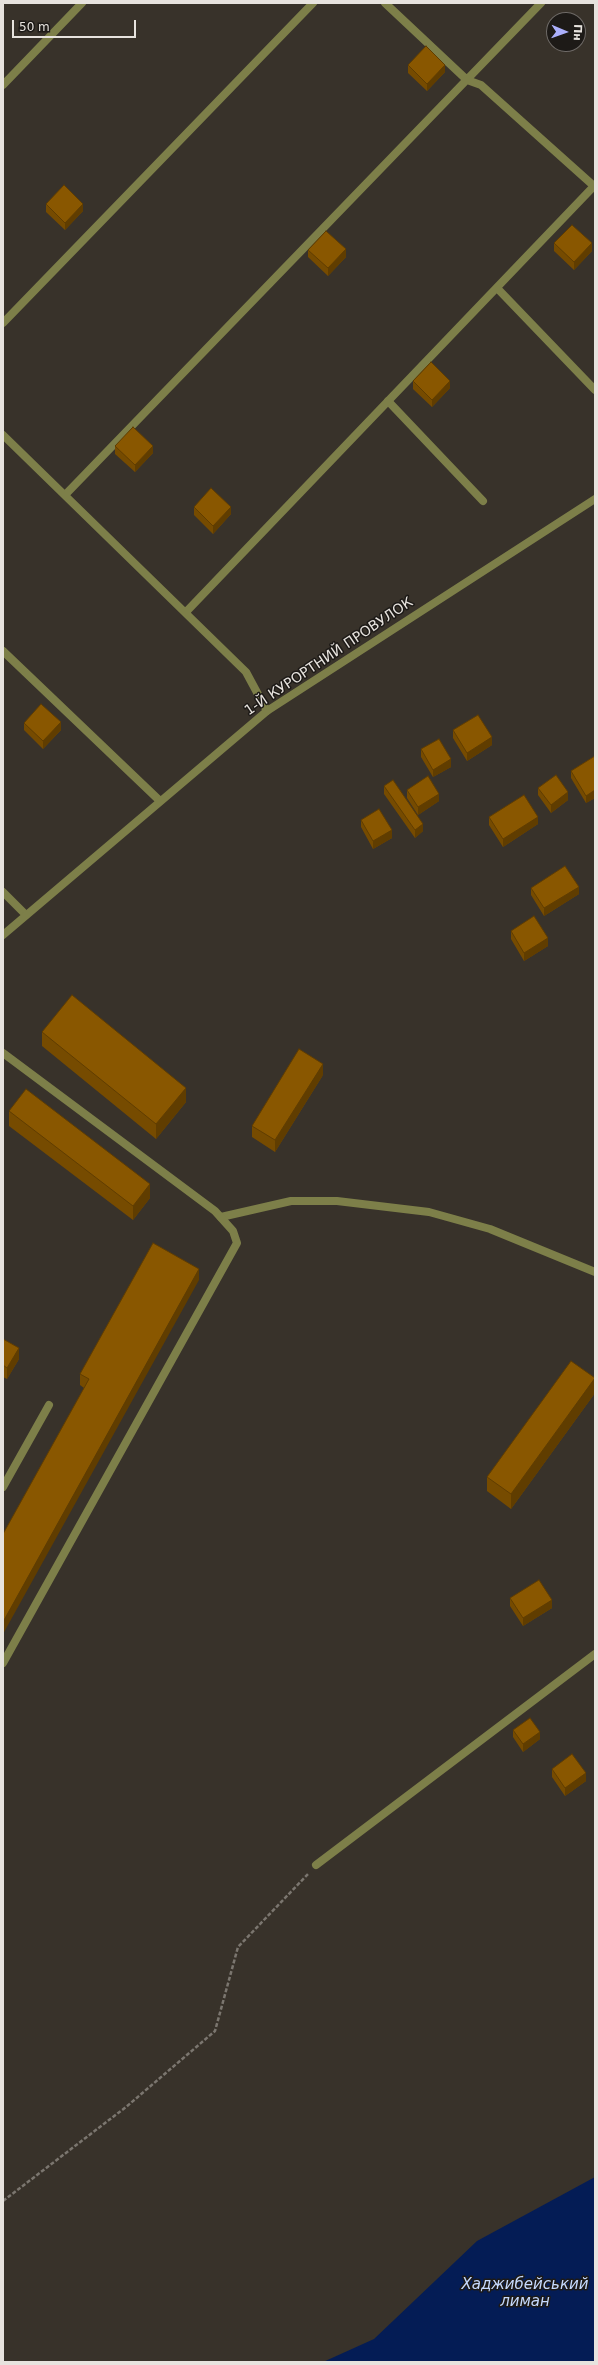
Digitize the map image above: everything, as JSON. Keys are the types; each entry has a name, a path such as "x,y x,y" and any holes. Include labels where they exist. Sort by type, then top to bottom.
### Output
{"street":[{"path":"3,85 82,3"},
{"path":"3,323 312,3"},
{"path":"186,612 595,186 481,85 467,80 385,3"},
{"path":"65,494 541,3"},
{"path":"497,288 595,390"},
{"path":"388,401 483,500"},
{"path":"3,435 246,672 267,710"},
{"name":"1-Й КУРОРТНИЙ ПРОВУЛОК","path":"3,935 267,710 595,499"},
{"path":"3,651 160,801"},
{"path":"3,892 26,915"},
{"path":"3,1053 221,1217 233,1231 237,1243 3,1663"},
{"path":"221,1217 291,1201 337,1201 429,1212 490,1229 595,1272"},
{"path":"3,1487 49,1404"},
{"path":"316,1865 595,1654"}],"path":[{"path":"3,2201 126,2107 215,2031 238,1947 316,1865"}],"water":[{"name":"Хаджибейський лиман","path":"595,2177 595,2362 323,2362 374,2339 477,2241"}],"building":[{"path":"426,46 445,65 427,84 408,65"},
{"path":"64,185 83,204 65,223 46,204"},
{"path":"572,225 592,243 574,262 554,243"},
{"path":"326,231 346,249 328,268 308,250"},
{"path":"431,362 450,381 432,400 413,381"},
{"path":"133,427 153,446 135,465 115,446"},
{"path":"211,488 231,507 213,526 194,507"},
{"path":"41,704 61,722 43,741 24,723"},
{"path":"478,715 492,737 467,753 453,730"},
{"path":"439,739 451,759 433,770 421,749"},
{"path":"595,756 595,790 586,796 571,771"},
{"path":"556,775 568,792 551,805 538,788"},
{"path":"428,776 439,794 418,807 407,790"},
{"path":"393,780 423,824 415,830 384,786"},
{"path":"524,795 538,817 503,839 489,817"},
{"path":"379,809 392,830 373,841 361,820"},
{"path":"565,866 579,887 544,908 531,888"},
{"path":"534,916 548,938 524,953 511,931"},
{"path":"72,995 186,1088 156,1124 42,1032"},
{"path":"299,1049 323,1064 275,1140 252,1126"},
{"path":"26,1089 150,1184 133,1206 9,1111"},
{"path":"153,1243 199,1269 3,1622 3,1534 89,1379 80,1374"},
{"path":"3,1339 19,1348 7,1368 3,1365"},
{"path":"571,1361 595,1378 511,1494 487,1477"},
{"path":"539,1580 552,1600 523,1618 510,1598"},
{"path":"530,1718 540,1732 523,1744 513,1730"},
{"path":"572,1754 586,1773 565,1788 552,1769"}]}
